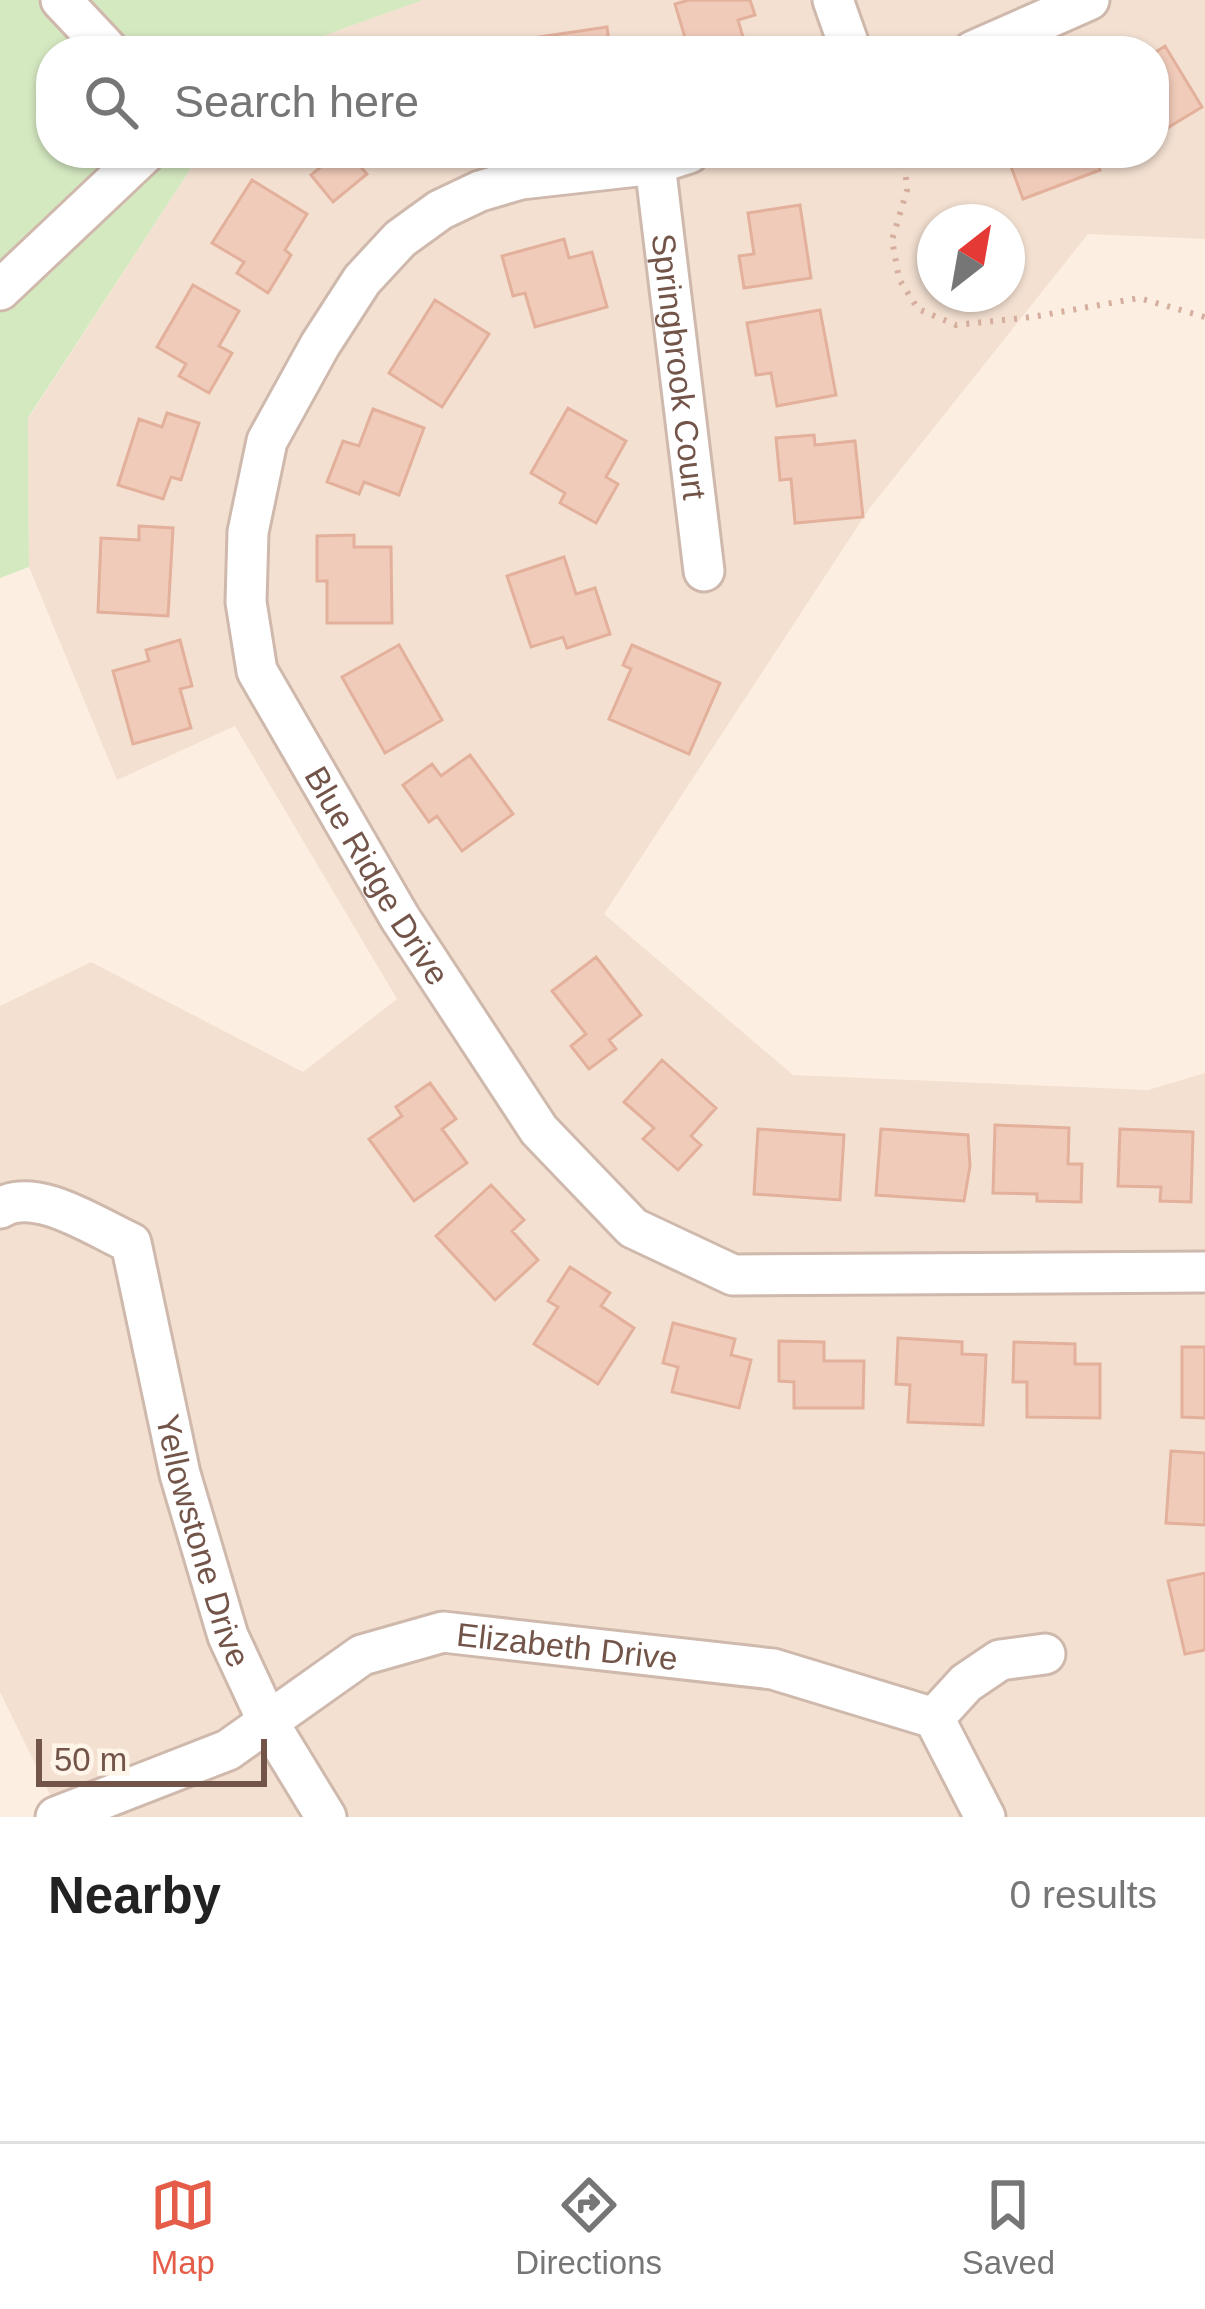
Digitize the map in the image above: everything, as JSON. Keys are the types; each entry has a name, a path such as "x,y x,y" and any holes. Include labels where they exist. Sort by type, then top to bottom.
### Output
{"street":[{"path":"61,0 95,36"},
{"path":"833,0 846,36"},
{"path":"1007,36 1089,0"},
{"path":"0,290 129,168"},
{"name":"Blue Ridge Drive","path":"600,168 521,178 480,191 440,210 400,239 362,280 267,441 248,532 246,602 257,671 400,918 539,1130 632,1228 733,1275 1205,1272"},
{"name":"Springbrook Court","path":"673,168 704,571"},
{"name":"Yellowstone Drive","path":"0,1208 13,1200 40,1201 131,1243 180,1474 228,1636 268,1721 326,1817"},
{"name":"Elizabeth Drive","path":"56,1817 228,1750 362,1655 442,1632 773,1669 934,1718"},
{"path":"986,1817 934,1718 966,1684 1000,1660 1045,1654"}],"path":[{"path":"906,168 908,190 892,240 899,279 918,308 956,325 1139,298 1205,317"}],"shaded area":[{"path":"423,0 1205,0 1205,239 1088,234 869,509 604,914 793,1075 1148,1090 1205,1073 1205,1817 61,1817 0,1692 0,1006 91,962 303,1072 397,999 235,726 117,780 29,567 28,419 191,168 1169,168 1169,36 323,36"}],"green space":[{"path":"0,0 423,0 323,36 36,36 36,168 191,168 28,418 29,567 0,578"}],"building":[{"path":"750,0 755,15 738,20 743,36 685,36 675,4"},
{"path":"607,27 608,36 546,36"},
{"path":"1169,53 1202,107 1169,127"},
{"path":"320,168 362,168 367,174 333,202 311,175"},
{"path":"1012,168 1099,168 1100,170 1023,199"},
{"path":"252,180 307,214 285,250 291,255 268,293 237,273 244,262 212,243"},
{"path":"800,205 811,278 744,288 739,256 754,254 748,213"},
{"path":"564,239 569,258 592,252 607,307 535,327 525,293 513,296 502,256"},
{"path":"193,285 239,311 219,346 232,353 209,393 179,376 186,364 157,347"},
{"path":"435,300 489,334 442,407 389,373"},
{"path":"820,310 836,395 777,406 771,373 756,375 747,323"},
{"path":"568,408 626,441 606,477 618,484 596,523 560,503 565,493 531,473"},
{"path":"373,409 424,428 399,495 364,482 359,494 327,482 343,441 359,446"},
{"path":"167,413 199,423 181,480 171,477 163,499 118,485 139,419 162,427"},
{"path":"814,435 815,445 855,441 863,517 795,523 791,479 780,480 776,438"},
{"path":"139,526 173,528 168,616 98,612 101,538 139,540"},
{"path":"354,535 354,547 391,547 392,623 327,623 327,581 317,581 317,536"},
{"path":"564,557 576,594 595,588 610,634 567,648 563,637 531,647 507,576"},
{"path":"180,640 192,686 180,689 191,728 133,744 113,671 149,661 146,650"},
{"path":"399,645 442,720 385,753 342,677"},
{"path":"632,645 720,683 689,754 609,719 631,669 623,665"},
{"path":"470,755 513,814 462,851 437,816 429,822 403,785 432,764 441,776"},
{"path":"596,957 641,1015 609,1040 616,1049 589,1069 571,1046 586,1034 552,991"},
{"path":"662,1060 716,1108 691,1136 701,1145 678,1170 643,1139 654,1128 624,1102"},
{"path":"430,1083 456,1119 442,1129 467,1163 414,1201 369,1139 402,1116 396,1107"},
{"path":"995,1125 1069,1128 1068,1164 1082,1164 1081,1202 993,1193"},
{"path":"758,1129 844,1135 840,1200 754,1194"},
{"path":"881,1129 968,1135 970,1166 964,1201 876,1195"},
{"path":"1120,1129 1193,1132 1191,1202 1160,1201 1161,1187 1118,1186"},
{"path":"491,1185 524,1220 512,1231 538,1260 495,1300 436,1236"},
{"path":"570,1267 610,1293 601,1306 634,1328 598,1384 534,1344 558,1307 548,1301"},
{"path":"673,1323 735,1339 731,1355 751,1360 739,1408 672,1392 678,1367 663,1363"},
{"path":"898,1338 962,1342 962,1354 986,1355 983,1425 908,1422 910,1385 896,1384"},
{"path":"779,1341 824,1342 824,1361 864,1361 863,1408 794,1408 794,1382 779,1381"},
{"path":"1014,1342 1075,1344 1075,1364 1100,1364 1100,1418 1027,1417 1027,1382 1013,1382"},
{"path":"1182,1347 1205,1347 1205,1418 1182,1417"},
{"path":"1171,1451 1205,1453 1205,1525 1166,1523"},
{"path":"1205,1573 1205,1650 1185,1654 1168,1581"}]}
